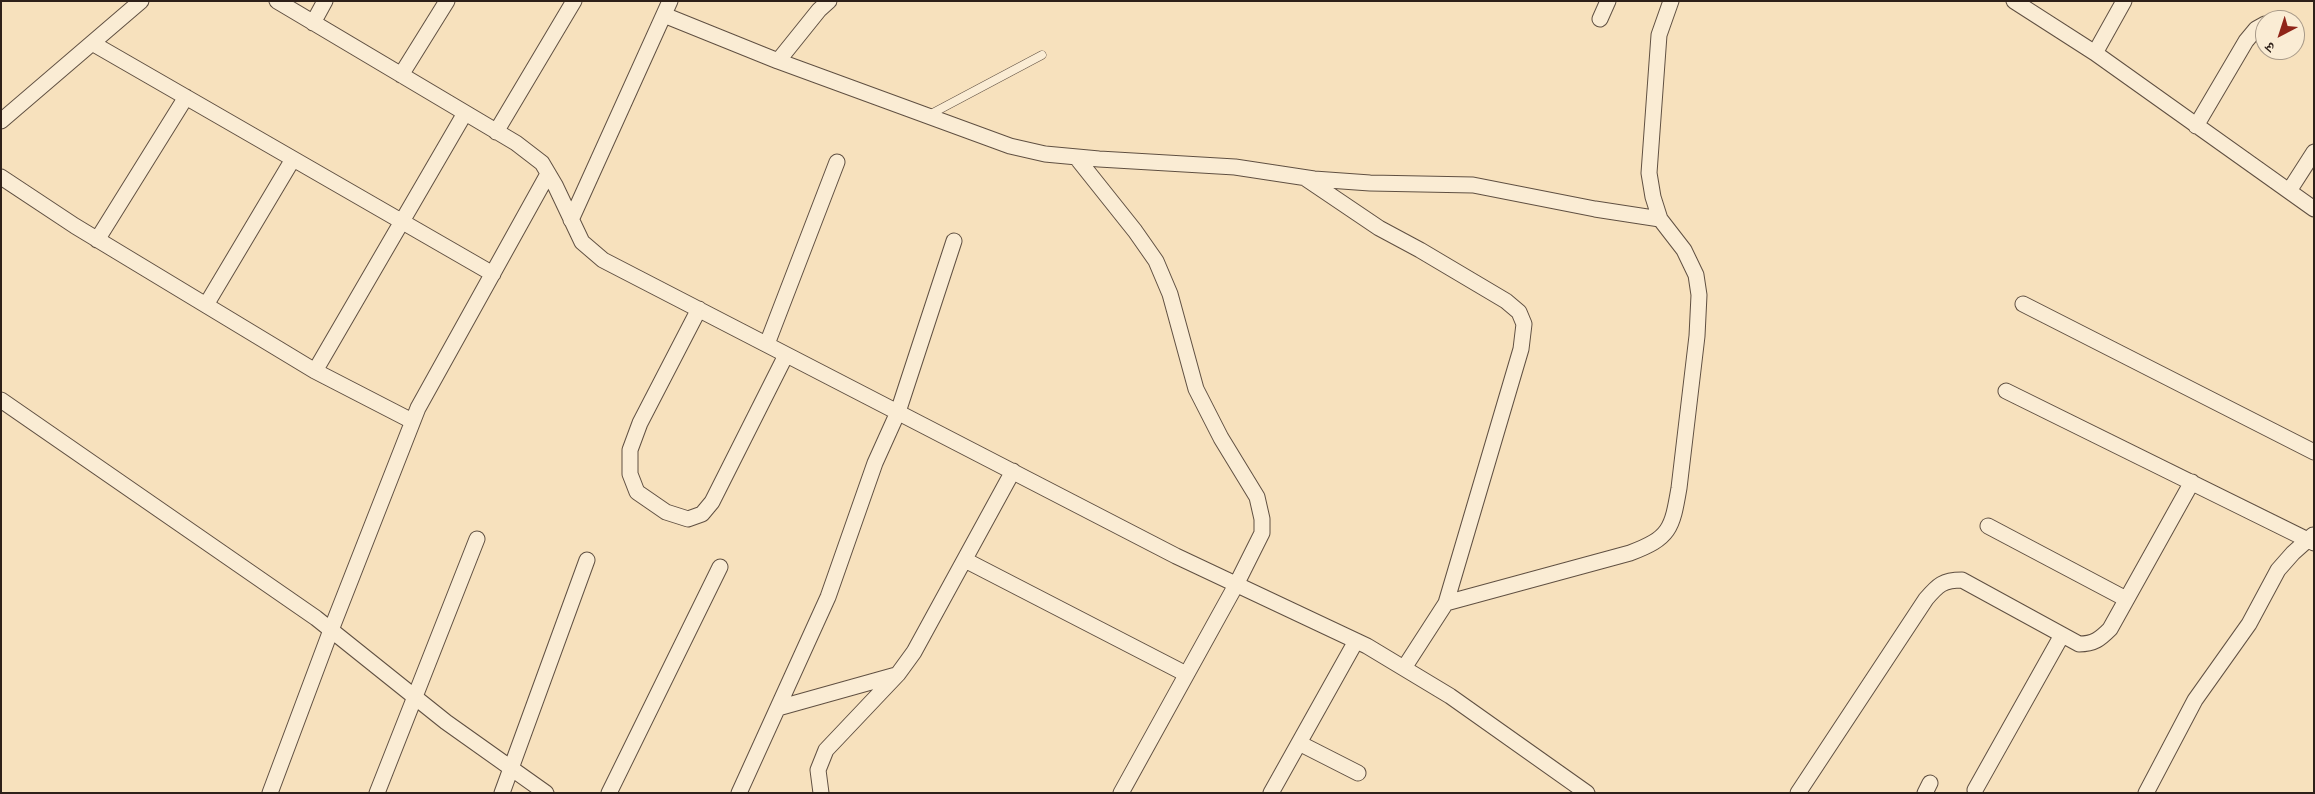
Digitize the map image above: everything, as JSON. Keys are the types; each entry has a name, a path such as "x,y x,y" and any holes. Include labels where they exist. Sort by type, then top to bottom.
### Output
{"street":[{"path":"1,121 141,1"},
{"path":"277,1 516,143 542,163 582,242 603,260 1176,556 1356,641 1450,696 1587,793"},
{"path":"313,23 325,1"},
{"path":"401,75 447,1"},
{"path":"496,132 574,1"},
{"path":"571,220 670,1"},
{"path":"778,61 819,10 829,1"},
{"path":"1600,19 1608,1"},
{"path":"1446,603 1630,553 1655,544 1669,530 1675,513 1679,488 1699,295 1696,275 1684,250 1660,219 1653,197 1649,173 1659,36 1671,1"},
{"path":"2014,1 2094,53 2314,209"},
{"path":"2094,53 2124,1"},
{"path":"664,15 778,61 1010,146 1045,154 1235,167 1302,177 1370,184 1474,184 1595,209 1660,219"},
{"path":"2196,126 2246,41 2255,30"},
{"path":"92,43 493,274"},
{"path":"97,240 186,97"},
{"path":"315,371 465,113"},
{"path":"2289,192 2314,152"},
{"path":"1076,157 1135,230 1156,261 1170,294 1196,389 1221,438 1257,497 1262,519 1262,533 1236,585 1121,793"},
{"path":"206,305 293,159"},
{"path":"767,344 836,162"},
{"path":"270,793 412,421 548,174"},
{"path":"1,177 97,240 315,371 412,421"},
{"path":"1302,177 1379,228 1506,301 1519,312 1524,324 1521,348 1446,603 1404,668"},
{"path":"739,793 828,597 875,463 898,412 954,241"},
{"path":"2023,304 2314,452"},
{"path":"699,309 640,423 630,450 630,474 637,492 666,512 688,519 702,514 712,502 786,354"},
{"path":"2006,391 2311,539 2278,570 2249,624 2196,700 2146,793"},
{"path":"1,400 160,508 331,630 416,698 546,793"},
{"path":"821,793 818,770 826,750 898,674 914,652 1013,471"},
{"path":"1798,793 1926,599 1937,587 1948,580 1962,580 2079,644 2090,644 2100,639 2110,629 2192,482"},
{"path":"1988,526 2126,600"},
{"path":"377,793 477,539"},
{"path":"502,793 587,560"},
{"path":"965,560 1186,674"},
{"path":"609,793 720,567"},
{"path":"1975,790 2062,634"},
{"path":"1271,793 1356,641"},
{"path":"778,708 898,674"},
{"path":"1299,743 1358,773"}],"lane":[{"path":"928,116 1042,55"}]}
